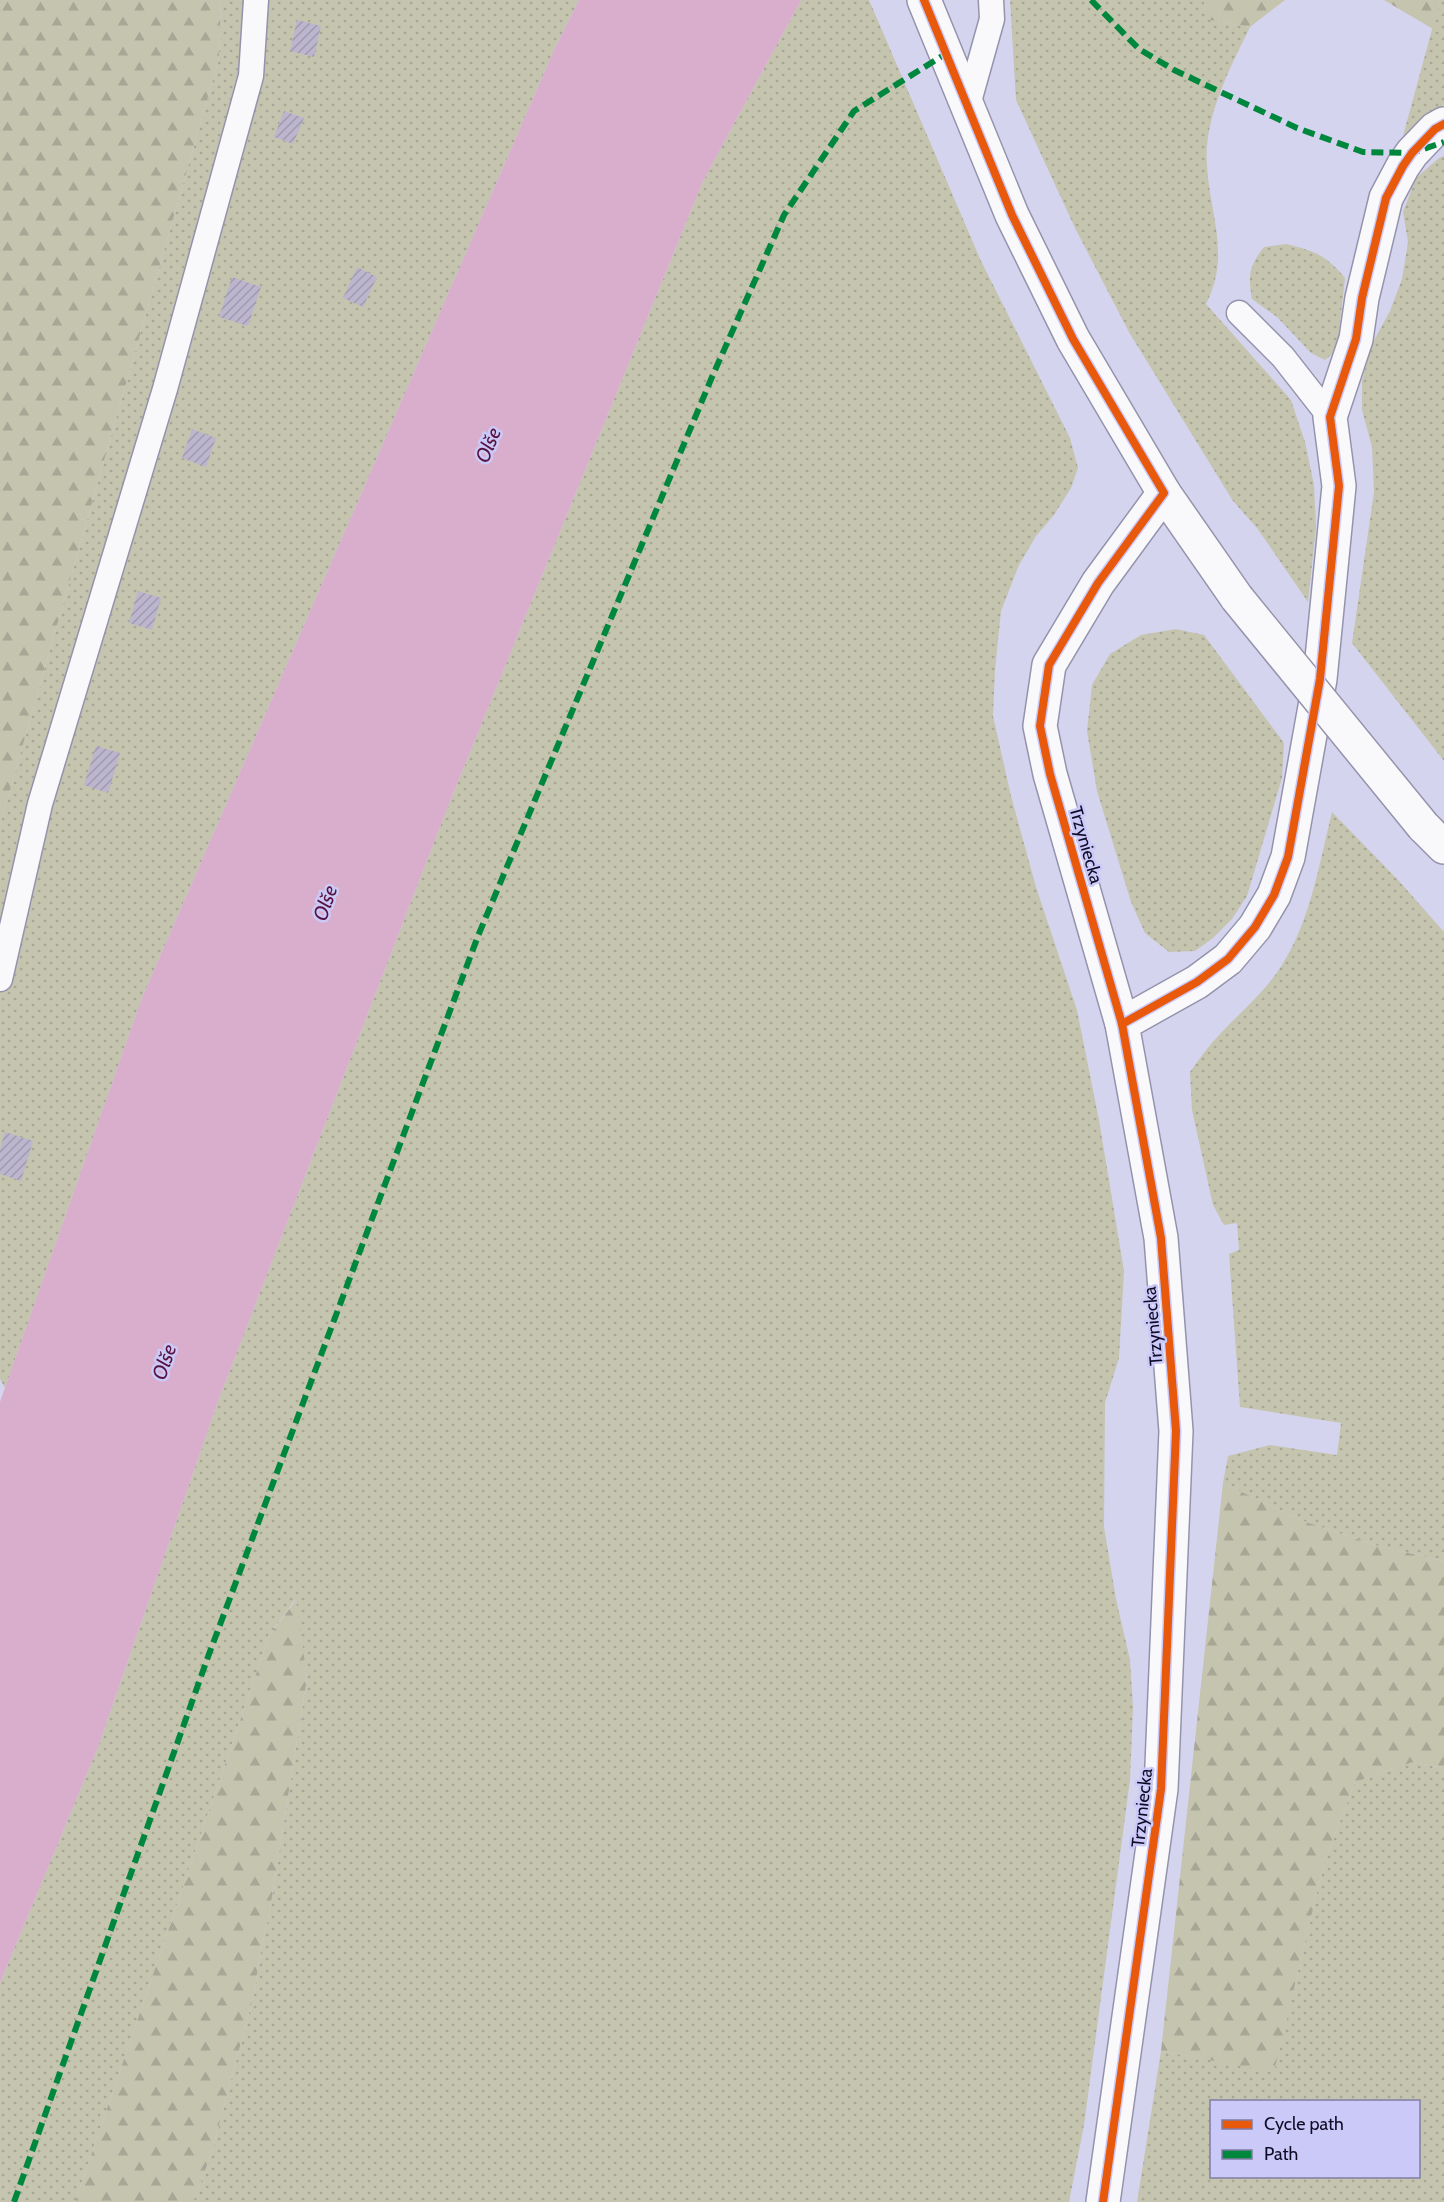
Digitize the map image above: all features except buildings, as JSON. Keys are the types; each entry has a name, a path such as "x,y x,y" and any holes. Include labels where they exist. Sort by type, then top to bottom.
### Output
{"street":[{"path":"924,0 1012,215 1072,339 1164,493 1237,597 1434,837"},
{"path":"1122,1024 1197,982 1228,959 1255,927 1274,895 1288,857 1320,679 1338,498 1339,486 1330,417 1356,339 1362,298 1386,198 1412,153 1435,129 1444,124"},
{"name":"Trzyniecka","path":"1103,2202 1161,1789 1176,1431 1161,1238 1122,1024 1050,774 1040,726 1049,665 1098,583 1164,493"}],"lane":[{"path":"0,979 40,804 165,389 251,76 256,0"},
{"path":"968,105 992,19 991,0"},
{"path":"1239,313 1283,357 1330,417"}],"green space":[{"path":"0,0 221,0 219,58 0,825"},
{"path":"221,0 579,0 555,48 142,998 5,1388 0,1379 0,825 219,58"},
{"path":"801,0 869,0 981,261 1070,438 1078,468 1071,488 1054,515 1036,536 1019,565 1001,611 993,716 1011,796 1036,887 1077,1010 1099,1120 1124,1271 1119,1358 1105,1403 1104,1527 1116,1599 1130,1660 1133,1708 1130,1780 1084,2125 1069,2202 193,2202 211,2155 254,1994 270,1909 307,1678 295,1600 269,1636 75,2202 0,2202 0,1983 98,1747 218,1401 446,811 703,181"},
{"path":"1010,0 1203,0 1211,20 1250,27 1220,94 1209,130 1207,166 1218,252 1217,269 1206,304 1291,400 1305,442 1314,485 1316,527 1308,602 1257,528 1233,501 1130,334 1075,228 1016,100"},
{"path":"1203,0 1285,0 1250,27 1210,20"},
{"path":"1384,0 1440,0 1433,29"},
{"path":"1440,0 1444,0 1444,105 1433,111 1403,136"},
{"path":"1444,156 1444,761 1352,643 1374,492 1372,447 1362,410 1362,381 1371,346 1390,311 1402,279 1408,242 1403,212 1416,178"},
{"path":"1286,244 1305,249 1326,259 1345,278 1337,350 1325,360 1311,353 1277,317 1252,299 1250,277 1255,260 1264,247"},
{"path":"1176,629 1204,635 1284,743 1282,778 1247,896 1232,919 1213,938 1195,951 1169,952 1145,933 1131,902 1097,791 1087,731 1092,685 1110,654 1141,635"},
{"path":"1332,812 1399,881 1444,932 1444,1561 1378,1546 1303,1521 1223,1483 1228,1456 1270,1445 1337,1455 1341,1423 1240,1407 1229,1254 1239,1250 1237,1223 1224,1225 1213,1205 1192,1110 1190,1072 1203,1053 1264,988 1290,951 1306,913"},
{"path":"1223,1483 1303,1521 1378,1546 1444,1561 1444,1768 1413,1762 1355,1782 1324,1863 1274,2072 1161,2051"},
{"path":"296,1600 307,1678 254,1994 211,2155 193,2202 75,2202 269,1636"},
{"path":"1413,1762 1444,1768 1444,2202 1137,2202 1161,2051 1274,2071 1324,1863 1355,1782"}],"water":[{"name":"Olše","path":"579,0 801,0 703,181 446,811 218,1401 98,1747 0,1983 0,1402 142,998 555,48"}],"marked path":[{"path":"1091,0 1139,49 1174,70 1297,128 1363,152 1412,153 1444,142"},
{"path":"14,2202 209,1654 478,936 712,377 784,215 854,111 947,53"}],"cycle path":[{"path":"924,0 1012,215 1073,339 1164,493 1098,583 1049,665 1040,726 1050,774 1122,1024 1161,1238 1176,1431 1161,1789 1103,2202"},
{"path":"1122,1024 1197,982 1228,959 1255,927 1274,895 1288,857 1320,679 1339,486 1330,417 1356,339 1362,298 1386,198 1412,153 1435,129 1444,124"}]}
